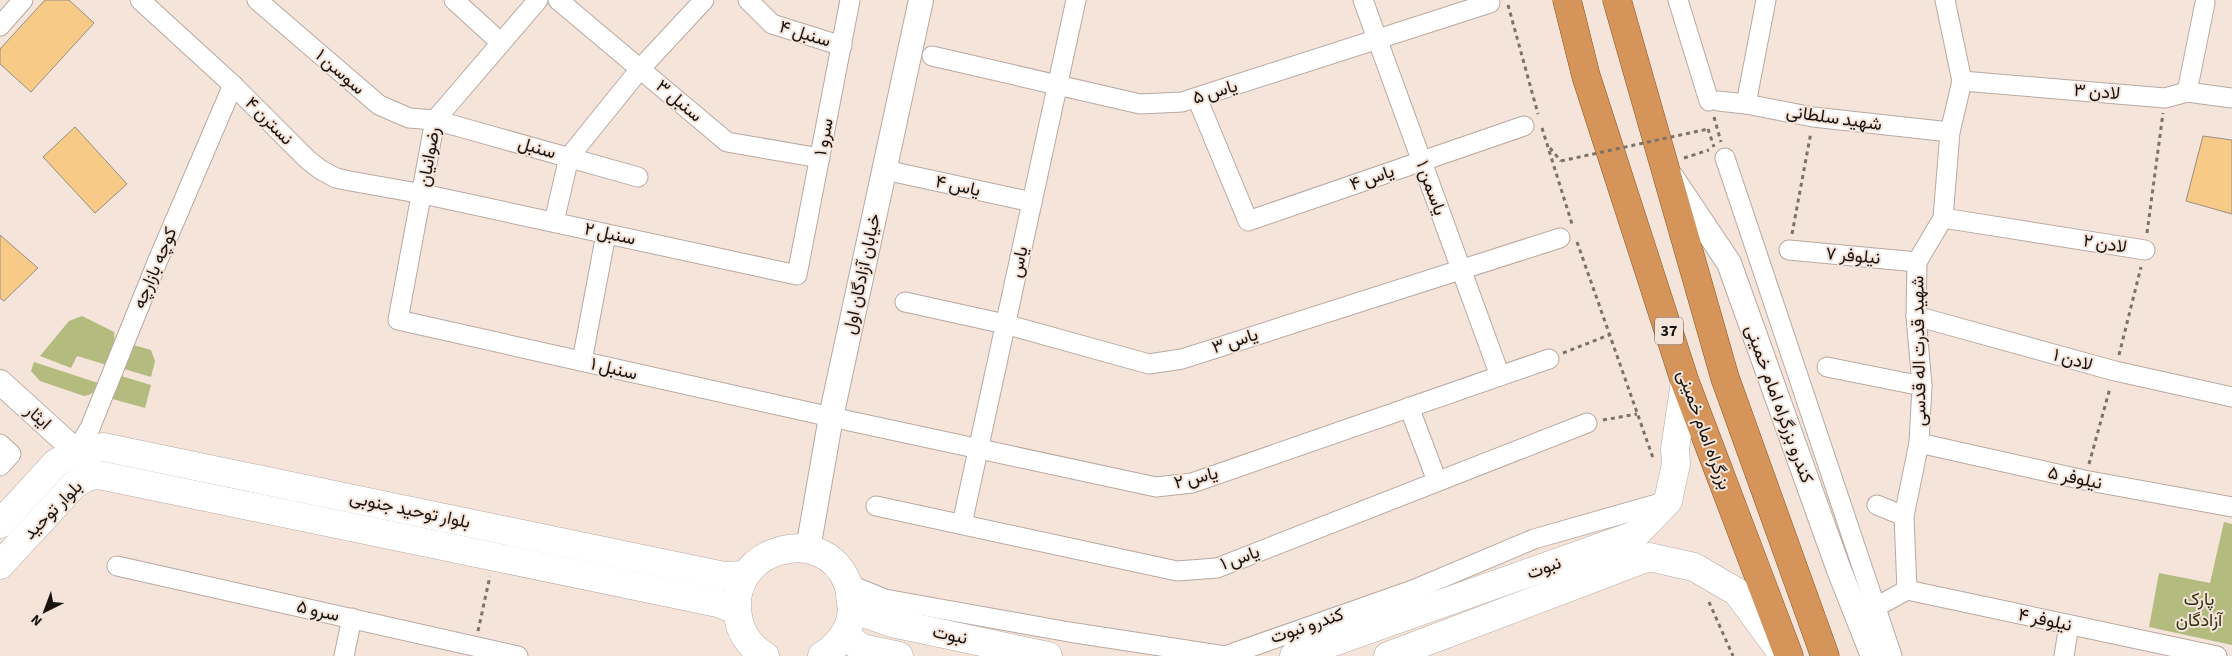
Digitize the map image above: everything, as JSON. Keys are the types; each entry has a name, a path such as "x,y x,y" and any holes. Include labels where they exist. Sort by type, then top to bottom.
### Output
{"highway":[{"name":"بزرگراه امام خمینی","path":"1567,0 1586,76 1685,382 1789,656"},
{"name":"بزرگراه امام خمینی","path":"1617,0 1725,378 1825,656"}],"main road":[{"path":"1668,501 1676,464 1675,449 1685,382"},
{"name":"بلوار توحید جنوبی","path":"76,451 103,447 121,449 724,576 744,575"},
{"path":"76,451 86,477"},
{"name":"بلوار توحید","path":"0,524 56,463 76,451"},
{"name":"بلوار توحید جنوبی","path":"86,477 99,474 116,477 718,603 736,610"},
{"name":"بلوار توحید","path":"0,565 74,485 86,477"},
{"name":"نبوت","path":"1294,656 1635,535 1668,501"},
{"path":"765,656 750,643 740,628 736,610 737,592 744,575 756,561 772,552 790,548 808,549 824,556 838,568 850,596 833,650 862,648 899,656"},
{"name":"نبوت","path":"1388,656 1649,557 1694,567 1737,592 1784,656"},
{"name":"نبوت","path":"850,596 892,623 1048,656"}],"street":[{"path":"0,26 23,0"},
{"name":"نسترن ۴","path":"140,0 321,170 336,178 350,182 423,194"},
{"name":"سوسن ۱","path":"258,0 379,105 409,118 435,120"},
{"path":"454,0 500,42"},
{"name":"رضوانیان","path":"398,320 423,194 435,120 538,0"},
{"name":"سنبل ۳","path":"558,0 727,142 820,158"},
{"path":"554,222 569,157 640,69 704,0"},
{"name":"سنبل ۴","path":"748,0 772,24 842,46"},
{"name":"سرو ۱","path":"797,275 850,0"},
{"name":"خیابان آزادگان اول","path":"808,549 831,417 922,0"},
{"name":"یاس","path":"962,524 1076,0"},
{"name":"یاسمن ۱","path":"1363,0 1500,376"},
{"path":"1678,0 1714,101"},
{"path":"1746,104 1766,0"},
{"name":"شهید قدرت اله قدسی","path":"1907,590 1904,516 1919,443 1922,386 1916,316 1918,262 1943,218 1950,132 1962,81 1945,0"},
{"name":"یاس ۵","path":"932,56 1140,104 1182,102 1499,1"},
{"path":"2187,92 2206,3"},
{"name":"لادن ۳","path":"1962,81 2164,98 2187,92 2232,98"},
{"name":"کوچه بازارچه","path":"76,451 90,428 158,260 233,86"},
{"name":"یاس ۴","path":"1196,98 1248,221 1534,122"},
{"name":"شهید سلطانی","path":"1714,101 1746,104 1813,118 1950,132"},
{"name":"سنبل","path":"435,120 638,177"},
{"path":"1725,158 1892,656"},
{"name":"کندرو بزرگراه امام خمینی","path":"1663,164 1729,263 1841,577 1873,656"},
{"name":"یاس ۴","path":"884,170 1032,202"},
{"name":"سنبل ۲","path":"423,194 797,275"},
{"name":"لادن ۲","path":"1943,218 2145,250"},
{"name":"یاس ۳","path":"905,302 1005,324 1149,364 1182,359 1462,270 1569,233"},
{"path":"582,361 606,234"},
{"name":"نیلوفر ۷","path":"1789,250 1918,262"},
{"name":"لادن ۱","path":"1916,316 2115,372 2232,397"},
{"name":"سنبل ۱","path":"398,320 831,417"},
{"name":"یاس ۲","path":"831,417 1156,486 1192,482 1550,359"},
{"path":"1827,367 1922,386"},
{"name":"ایثار","path":"0,382 76,451"},
{"path":"1409,407 1437,481"},
{"name":"یاس ۱","path":"876,506 1177,571 1217,568 1586,423"},
{"name":"نیلوفر ۵","path":"1919,443 2084,480 2232,507"},
{"path":"0,444 11,454 0,466"},
{"name":"کندرو نبوت","path":"850,596 886,599 1069,632 1225,656 1413,590 1534,539 1668,501"},
{"path":"1877,505 1904,516"},
{"name":"سرو ۵","path":"118,566 352,618 474,651 518,656"},
{"path":"1876,606 1907,590"},
{"name":"نیلوفر ۴","path":"1907,590 2217,656"},
{"path":"344,656 352,618"},
{"path":"2064,656 2069,625"}],"path":[{"path":"1499,1 1534,122 1551,151 1561,161 1708,129 1715,148 1663,164"},
{"name":"لادن ۲","path":"2145,250 2164,98"},
{"path":"1714,101 1725,158"},
{"path":"1789,250 1813,118"},
{"path":"1546,140 1569,233 1609,334 1656,466"},
{"path":"2084,480 2115,372 2145,250"},
{"path":"1550,359 1609,334"},
{"path":"1586,423 1637,414"},
{"path":"474,651 494,556"},
{"path":"1694,567 1733,656"}],"green space":[{"path":"82,316 114,332 115,344 107,365 77,356 71,368 40,356 69,321"},
{"path":"130,344 151,350 155,361 151,377 121,368"},
{"path":"34,362 98,383 96,389 84,396 40,381 31,371"},
{"path":"118,375 151,385 145,408 109,398"},
{"name":"پارک آزادگان","path":"2224,522 2232,524 2232,645 2149,627 2159,573 2210,583"}],"building":[{"path":"45,0 69,0 94,23 31,92 0,64 0,49"},
{"path":"75,127 127,184 95,213 43,157"},
{"path":"2203,136 2232,140 2232,214 2186,201"},
{"path":"0,235 38,268 4,301 0,298"}]}
